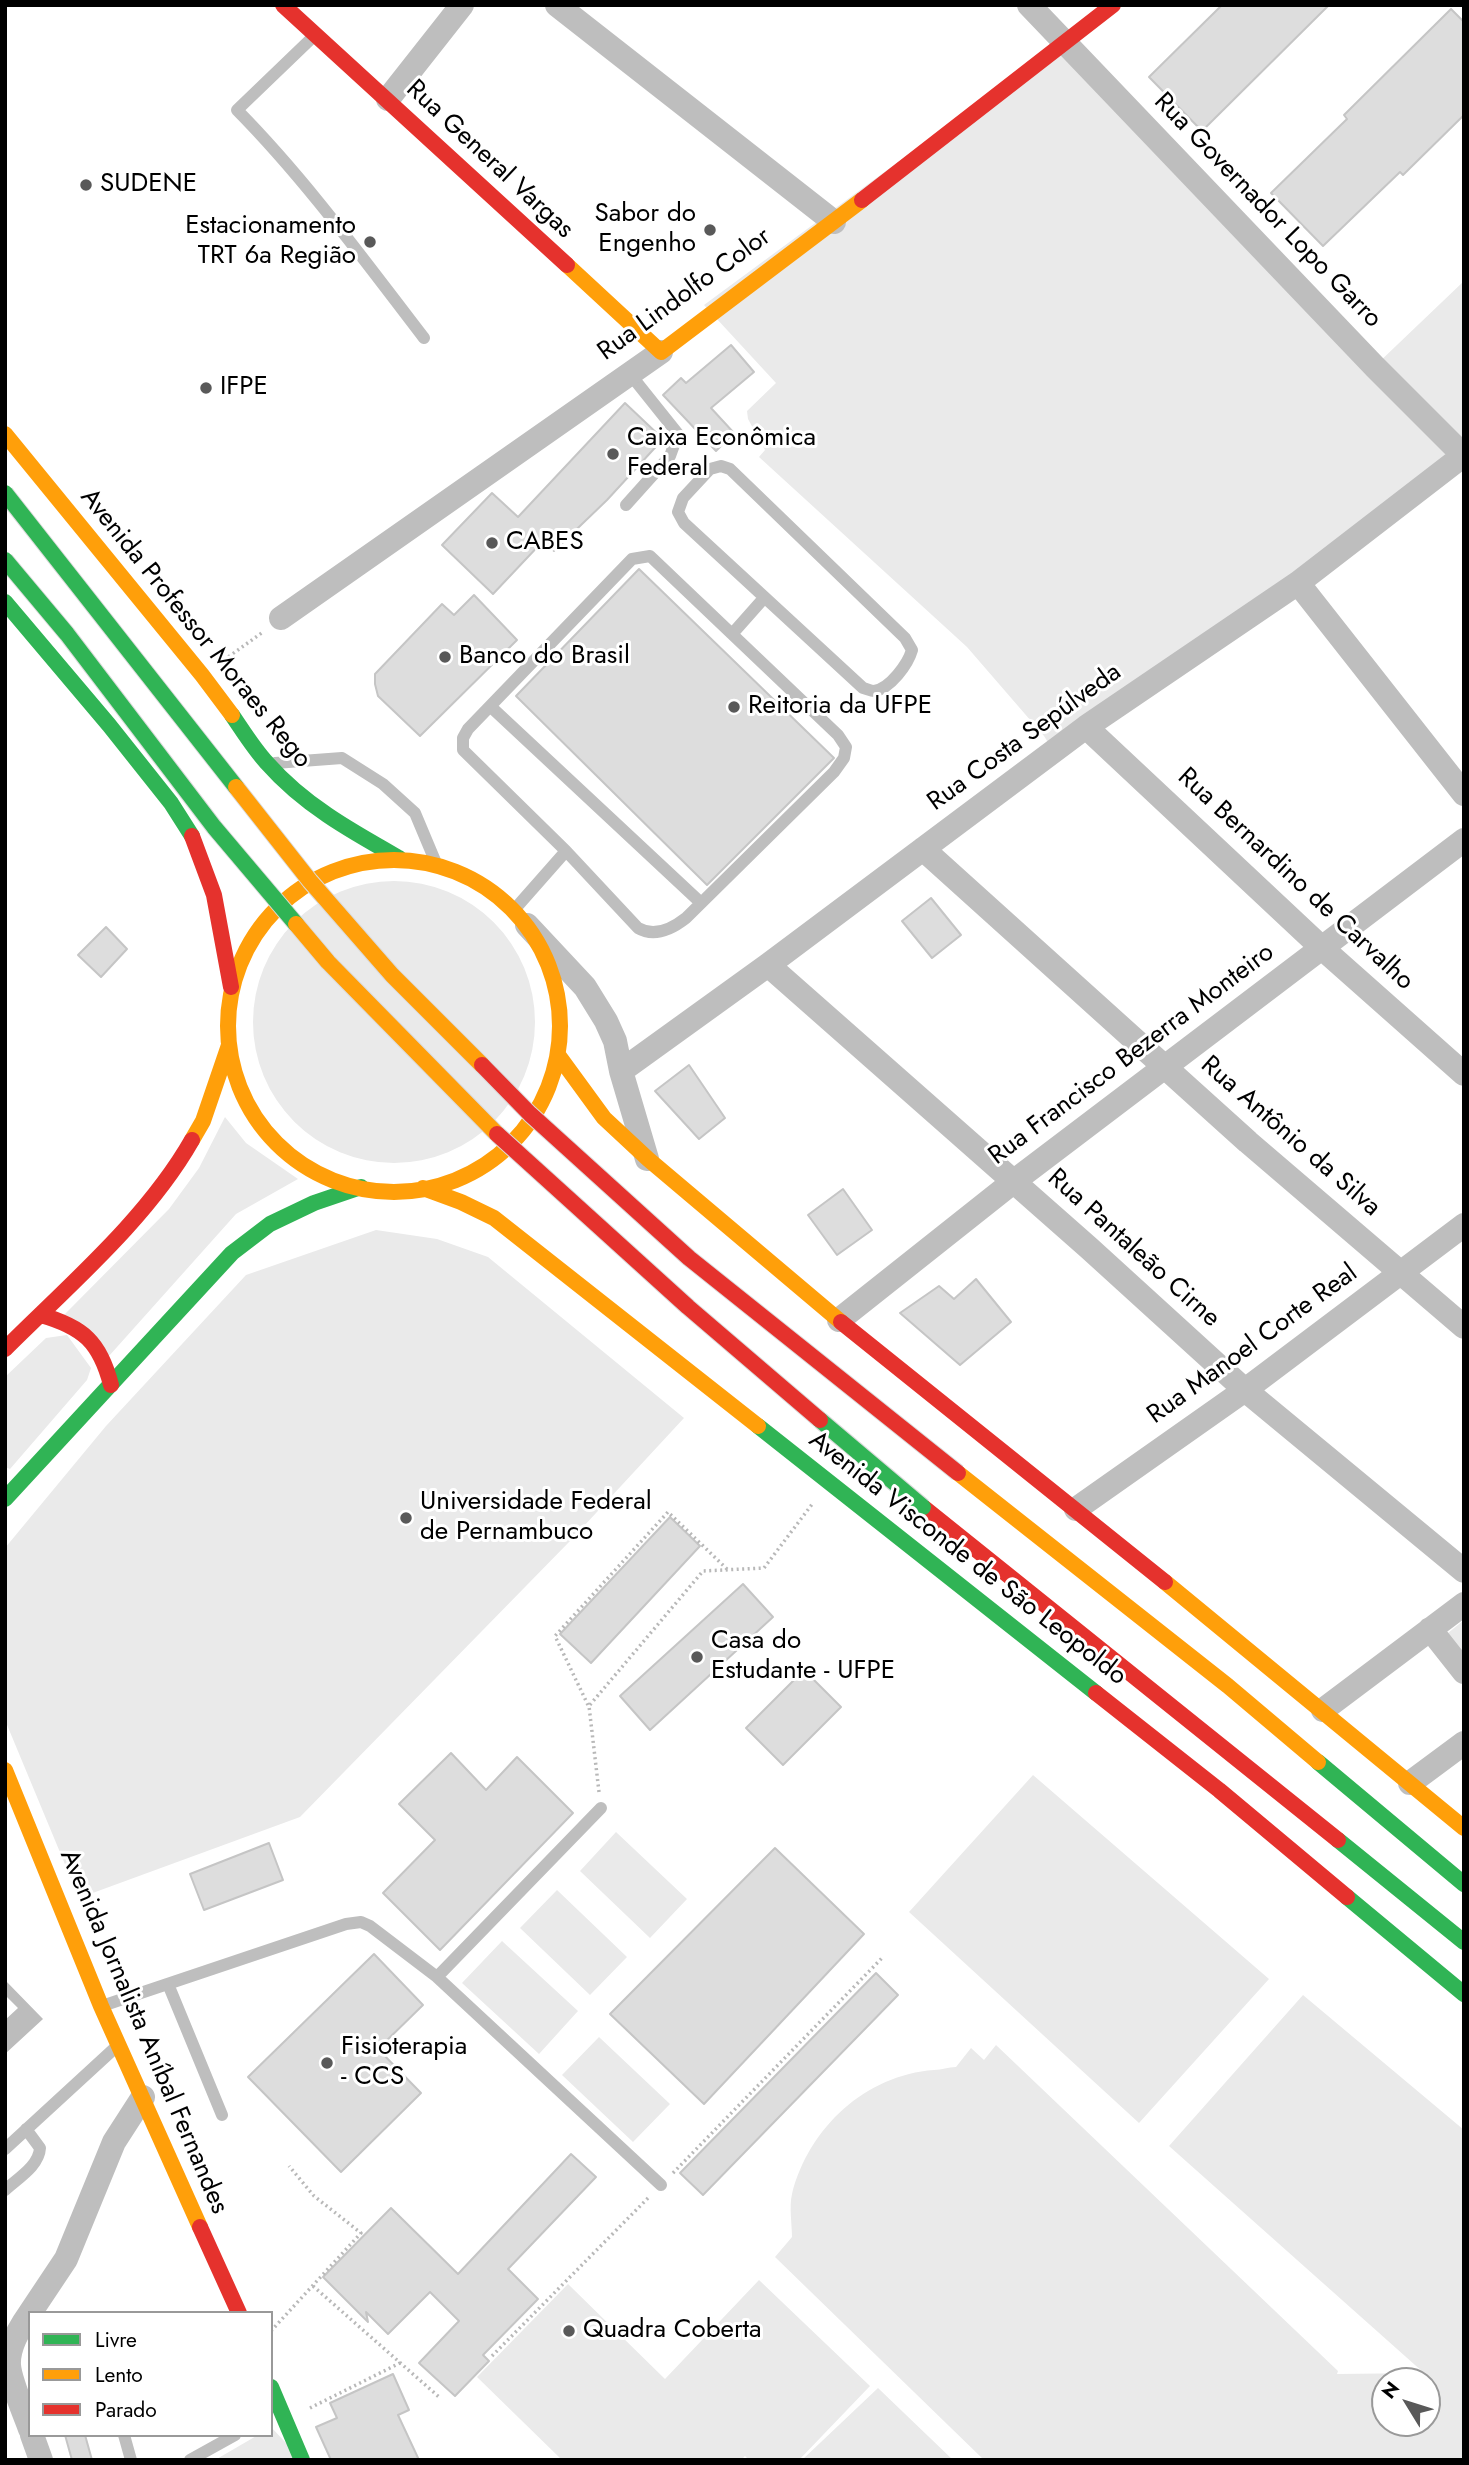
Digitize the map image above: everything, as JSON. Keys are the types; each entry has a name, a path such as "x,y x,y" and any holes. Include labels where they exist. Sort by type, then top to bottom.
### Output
{"main road":[{"name":"Rua General Vargas","path":"283,5 661,352"},
{"name":"Rua Lindolfo Color","path":"661,352 834,222 1112,5"},
{"name":"Avenida Professor Moraes Rego","path":"5,434 202,676 267,763 307,802 342,826 399,858"},
{"path":"5,493 310,881 392,975 530,1115 689,1258 1228,1686 1464,1884"},
{"name":"Avenida Visconde de São Leopoldo","path":"5,560 67,634 214,827 328,962 504,1140 688,1307 923,1507 1464,1942"},
{"path":"5,602 116,732 177,812 194,841 223,933 231,990 230,1041 235,1077 248,1110 268,1139 295,1163 326,1179 361,1187 423,1188 450,1183 476,1173 499,1158 519,1139 535,1117 547,1093 558,1055 560,1017 550,968 520,917 502,897 471,877 436,863 399,858 370,860 342,867 316,878 291,894 270,914 253,937 231,990"},
{"path":"5,1349 145,1208 175,1170 203,1121 230,1041"},
{"path":"558,1055 604,1118 648,1159 839,1320 1076,1509 1464,1828"},
{"path":"8,1493 232,1253 270,1224 314,1203 361,1187"},
{"name":"Avenida Visconde de São Leopoldo","path":"423,1188 494,1218 1219,1790 1464,1994"},
{"path":"41,1315 62,1320 82,1330 97,1345 107,1364 111,1385"},
{"name":"Avenida Jornalista Aníbal Fernandes","path":"5,1770 101,2006 238,2311"},
{"path":"276,2413 302,2460"}],"street":[{"path":"388,99 462,5"},
{"path":"557,5 834,222"},
{"name":"Rua Governador Lopo Garro","path":"1029,5 1375,367 1464,455"},
{"name":"Rua Lindolfo Color","path":"281,618 661,352"},
{"name":"Rua Costa Sepúlveda","path":"621,1071 768,965 1086,727 1298,583 1464,455"},
{"path":"1298,583 1464,794"},
{"name":"Rua Bernardino de Carvalho","path":"1086,727 1464,1074"},
{"name":"Rua Francisco Bezerra Monteiro","path":"839,1320 1013,1182 1464,841"},
{"name":"Rua Antônio da Silva","path":"923,849 1248,1142 1464,1327"},
{"path":"520,917 585,987 615,1041 621,1071 648,1159"},
{"name":"Rua Pantaleão Cirne","path":"768,965 1245,1390 1464,1571"},
{"name":"Rua Manoel Corte Real","path":"1076,1509 1245,1390 1464,1225"},
{"path":"1323,1710 1464,1604"},
{"path":"1430,1629 1464,1672"},
{"path":"1410,1783 1464,1743"},
{"path":"31,2311 66,2259 114,2142 143,2097"},
{"path":"28,2316 11,2352 9,2365 28,2423"},
{"path":"33,2437 41,2460"}],"lane":[{"path":"316,34 237,110 271,144 327,212 424,338"},
{"path":"626,505 670,456 678,434 630,374"},
{"path":"721,466 730,469 905,638 912,650 909,660 886,686 874,691 863,688 764,598 684,523 678,512 683,498 710,469 721,466"},
{"path":"650,556 838,735 846,747 844,758 834,772 672,929 646,933 638,928 566,851 463,750 463,738 468,729 490,706 632,559 650,556"},
{"path":"733,634 764,598"},
{"path":"490,706 700,902"},
{"path":"267,763 342,758 383,784 415,813 436,863"},
{"path":"520,917 566,851"},
{"path":"437,1977 601,1808"},
{"path":"101,2006 346,1924 361,1922 437,1977 661,2185"},
{"path":"167,1984 222,2115"},
{"path":"5,2149 119,2044"},
{"path":"5,2190 40,2156 40,2148 26,2129"},
{"path":"125,2437 131,2460"},
{"path":"190,2460 231,2437"}],"path":[{"path":"202,676 281,618"},
{"path":"589,1706 703,1571 764,1568 829,1482"},
{"path":"601,1808 589,1706 555,1636 668,1513 728,1570"},
{"path":"492,2356 882,1958"},
{"path":"273,2328 361,2233 314,2196 289,2166"},
{"path":"313,2286 439,2397"},
{"path":"303,2411 402,2362"}],"shaded area":[{"path":"1054,47 1375,366 1464,281 1464,455 1054,752 1044,736 967,647 759,457 765,450 748,419 747,411 776,383 704,305"},
{"path":"408,881 422,883 461,897 494,922 519,955 533,994 533,1050 519,1089 494,1122 461,1147 435,1157 408,1163 380,1163 366,1161 327,1147 304,1131 285,1112 269,1089 255,1050 253,1008 255,994 269,955 285,932 304,913 327,897 366,883"},
{"path":"225,1117 246,1143 298,1179 236,1214 109,1356 64,1315 169,1209 199,1168"},
{"path":"376,1230 437,1239 488,1257 684,1418 571,1540 300,1817 79,1898 5,1720 5,1548 106,1426 246,1275"},
{"path":"67,1335 91,1368 87,1380 10,1469 5,1467 5,1377 46,1338"},
{"path":"1464,1620 1464,1657 1448,1633"},
{"path":"1033,1775 1269,1979 1139,2123 909,1912"},
{"path":"616,1832 687,1899 650,1938 580,1871"},
{"path":"557,1890 627,1957 590,1995 520,1928"},
{"path":"502,1941 578,2011 539,2054 462,1983"},
{"path":"5,1980 43,2019 5,2054 5,2020 18,2008 5,1995"},
{"path":"1303,1995 1464,2130 1464,2460 984,2460 775,2257 792,2237 791,2199 800,2170 826,2127 844,2109 886,2082 909,2074 956,2067 971,2048 984,2060 996,2045 1338,2371 1337,2374 1371,2374 1371,2437 1441,2437 1441,2367 1417,2367 1169,2146"},
{"path":"599,2037 670,2104 633,2142 562,2075"},
{"path":"759,2280 870,2386 799,2460 749,2460 745,2456 741,2460 562,2460 477,2377 568,2284 665,2379"},
{"path":"878,2388 953,2460 802,2460"},
{"path":"273,2429 302,2460 215,2460 255,2437 273,2437"}],"building":[{"path":"1222,5 1329,5 1202,131 1149,77"},
{"path":"1451,9 1464,22 1464,115 1403,175 1400,172 1323,246 1271,193 1347,119 1344,115"},
{"path":"731,345 754,372 711,408 734,433 716,451 663,395 681,378 686,383"},
{"path":"625,403 663,439 607,500 554,551 543,541 493,594 442,545 492,493 518,517"},
{"path":"639,569 834,758 707,885 516,696"},
{"name":"Banco do Brasil","path":"474,595 517,640 420,736 378,696 375,674 442,604 454,615"},
{"path":"931,898 961,935 932,958 902,921"},
{"path":"106,927 127,949 101,977 78,955"},
{"path":"689,1065 725,1118 699,1139 655,1091"},
{"path":"843,1189 872,1230 837,1255 808,1215"},
{"path":"976,1279 1011,1322 960,1365 900,1313 939,1286 954,1299"},
{"name":"Casa do Estudante - UFPE","path":"670,1517 700,1546 591,1663 560,1634"},
{"name":"Casa do Estudante - UFPE","path":"743,1584 773,1617 650,1730 620,1696"},
{"path":"804,1670 841,1707 783,1765 746,1728"},
{"path":"451,1753 486,1790 517,1757 573,1813 440,1950 383,1893 435,1840 399,1804"},
{"path":"269,1843 283,1880 204,1910 190,1874"},
{"path":"775,1848 864,1934 704,2104 610,2014"},
{"name":"Fisioterapia - CCS","path":"374,1954 423,2005 378,2049 421,2093 341,2172 248,2077"},
{"path":"876,1973 898,1995 703,2195 680,2173"},
{"path":"571,2154 596,2177 508,2269 538,2299 483,2355 489,2361 455,2396 419,2363 459,2321 430,2292 388,2334 366,2312 368,2322 323,2277 391,2208 458,2274"},
{"path":"393,2374 409,2410 398,2415 419,2460 331,2460 316,2427 337,2418 330,2403"},
{"path":"66,2437 86,2437 92,2460 72,2460"}],"traffic: fast":[{"path":"5,493 236,787"},
{"path":"5,560 67,634 214,827 296,924"},
{"path":"5,602 109,725 171,803 192,836"},
{"path":"232,715 262,758 296,792 346,827 399,858"},
{"path":"5,1499 232,1253 270,1224 314,1203 361,1187"},
{"path":"820,1420 923,1507"},
{"path":"758,1426 1096,1693"},
{"path":"1318,1762 1464,1884"},
{"path":"1338,1840 1464,1942"},
{"path":"1347,1897 1464,1994"},
{"path":"273,2392 302,2460"}],"traffic: slow":[{"path":"567,265 661,352 862,200"},
{"path":"5,434 232,715"},
{"path":"236,787 310,881 392,975 482,1065"},
{"path":"378,860 410,860 442,867 472,879 500,897 523,920 548,962 560,1010 560,1026 557,1058 548,1090 523,1132 500,1155 472,1173 442,1185 410,1192 378,1192 346,1185 316,1173 288,1155 265,1132 247,1104 235,1074 228,1042 228,1010 235,978 247,948 265,920 288,897 316,879 346,867 378,860"},
{"path":"296,924 328,962 497,1134"},
{"path":"192,1140 203,1121 229,1045"},
{"path":"558,1055 604,1118 648,1159 841,1322"},
{"path":"423,1188 494,1218 758,1426"},
{"path":"958,1473 1228,1686 1318,1762"},
{"path":"1165,1582 1464,1828"},
{"path":"5,1770 101,2006 200,2227"}],"traffic: jam":[{"path":"283,5 567,265"},
{"path":"862,200 1113,5"},
{"path":"192,836 214,895 231,987"},
{"path":"482,1065 530,1114 689,1258 958,1473"},
{"path":"497,1134 688,1307 820,1420"},
{"path":"5,1349 130,1224 174,1169 192,1140"},
{"path":"41,1315 68,1325 88,1338 107,1370 111,1385"},
{"path":"841,1322 1165,1582"},
{"path":"923,1507 1338,1840"},
{"path":"1096,1693 1219,1790 1347,1897"},
{"path":"200,2227 238,2311"}],"place":[{"name":"SUDENE","path":"86,185"},
{"name":"Sabor do Engenho","path":"710,230"},
{"name":"Estacionamento TRT 6a Região","path":"370,242"},
{"name":"IFPE","path":"206,388"},
{"name":"Caixa Econômica Federal","path":"613,454"},
{"name":"CABES","path":"492,543"},
{"name":"Banco do Brasil","path":"445,657"},
{"name":"Reitoria da UFPE","path":"734,707"},
{"name":"Universidade Federal de Pernambuco","path":"406,1518"},
{"name":"Casa do Estudante - UFPE","path":"697,1657"},
{"name":"Fisioterapia - CCS","path":"327,2063"},
{"name":"Quadra Coberta","path":"569,2331"}]}
